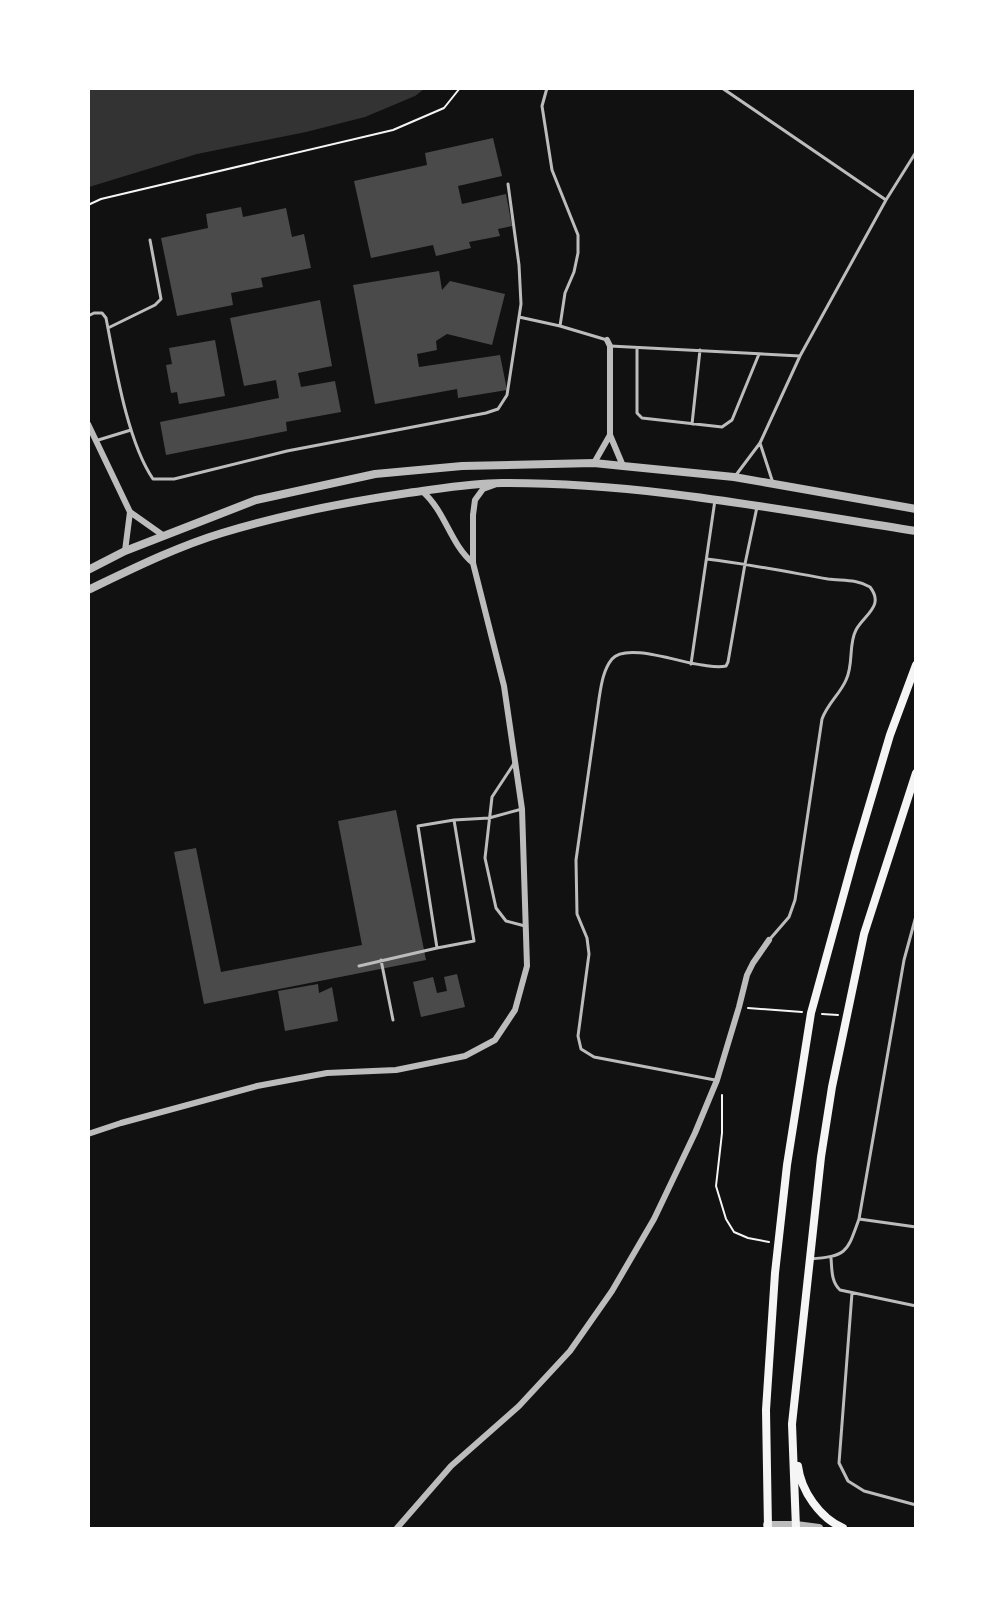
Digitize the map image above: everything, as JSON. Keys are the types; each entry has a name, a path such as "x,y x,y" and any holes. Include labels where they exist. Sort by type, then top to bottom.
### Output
{"main road":[{"path":"767,1526 765,1410 778,1243 787,1165 811,1013 884,757 915,665"},
{"path":"796,1527 792,1424 808,1259 823,1146 846,1016 864,934 915,773"},
{"path":"792,1424 799,1473 811,1501 836,1526 843,1528"}],"street":[{"path":"608,343 610,435 623,466"},
{"path":"88,424 130,512 164,536"},
{"path":"594,464 610,435"},
{"path":"88,570 125,551 256,500 375,474 462,465 594,464 623,466 734,477 915,509"},
{"path":"88,1134 257,1086 327,1073 396,1070 465,1056 495,1040 515,1010 527,966 522,809 504,686 473,563 475,500 483,489 501,483"},
{"path":"88,590 151,560 221,534 349,501 462,485 501,483 604,486 715,500 915,531"},
{"path":"422,491 437,506 461,550 473,563"},
{"path":"125,551 130,512"},
{"path":"397,1528 452,1466 519,1406 576,1343 612,1291 654,1220 695,1133 717,1080 747,975 769,940"},
{"path":"767,1526 819,1528"}],"lane":[{"path":"547,88 542,106 552,170 578,234 578,253 574,272 565,293 560,326"},
{"path":"722,88 886,200"},
{"path":"734,477 760,442 800,356 886,200 915,153"},
{"path":"88,316 102,313 106,318 131,430 153,479 174,479 287,451 486,413 498,409 507,395 519,317 519,265 508,184"},
{"path":"108,328 155,305 161,299 150,240"},
{"path":"519,317 560,326 608,343 637,348 800,356"},
{"path":"637,348 639,416 722,427 732,420 759,354"},
{"path":"693,424 700,350"},
{"path":"95,441 131,430"},
{"path":"760,442 773,483"},
{"path":"691,664 715,500"},
{"path":"717,1080 594,1056 581,1049 579,1043 589,954 587,938 577,914 576,860 605,671 614,657 625,652 691,664 721,668 726,666 757,507"},
{"path":"706,559 837,580 855,580 870,587 873,592 873,609 856,629 851,644 848,677 826,707 822,719 793,908 789,917 769,940"},
{"path":"515,762 492,797 485,858 496,908 506,921 527,927"},
{"path":"437,948 418,826 454,820 489,818 522,809"},
{"path":"359,966 474,941 454,820"},
{"path":"808,1259 842,1254 849,1246 859,1219 904,960 915,916"},
{"path":"381,960 393,1020"},
{"path":"859,1219 915,1227"},
{"path":"831,1257 835,1285 840,1290 915,1306"},
{"path":"852,1293 839,1463 848,1481 856,1487 915,1505"}],"path":[{"path":"88,205 101,199 393,130 444,108 460,88"},
{"path":"739,1007 790,1010"},
{"path":"811,1013 846,1016"},
{"path":"717,1080 722,1096 723,1114 716,1186 726,1219 734,1232 748,1238 778,1243"}],"shaded area":[{"path":"89,88 424,89 415,96 365,117 306,132 197,154 89,187"}],"building":[{"path":"493,138 502,176 458,186 462,204 506,194 512,226 498,229 500,236 469,242 471,248 436,256 433,245 371,258 354,181 427,165 425,153"},
{"path":"241,207 243,217 286,208 292,237 304,234 311,268 261,278 263,287 231,293 233,305 177,316 161,238 208,228 206,214"},
{"path":"439,271 442,290 450,281 505,294 492,345 447,334 436,341 437,350 417,354 419,367 500,355 507,390 458,398 457,389 375,404 353,285"},
{"path":"320,300 332,366 298,373 301,387 335,381 341,412 286,422 287,431 166,455 160,422 279,398 276,380 244,386 230,318"},
{"path":"215,340 225,396 179,404 177,392 171,393 166,365 172,364 169,348"},
{"path":"396,810 426,960 204,1004 174,852 196,848 221,972 362,945 338,821"},
{"path":"457,974 465,1007 421,1017 413,982 433,977 437,993 447,991 444,977"},
{"path":"318,984 319,993 332,987 338,1021 285,1031 278,991"}]}
